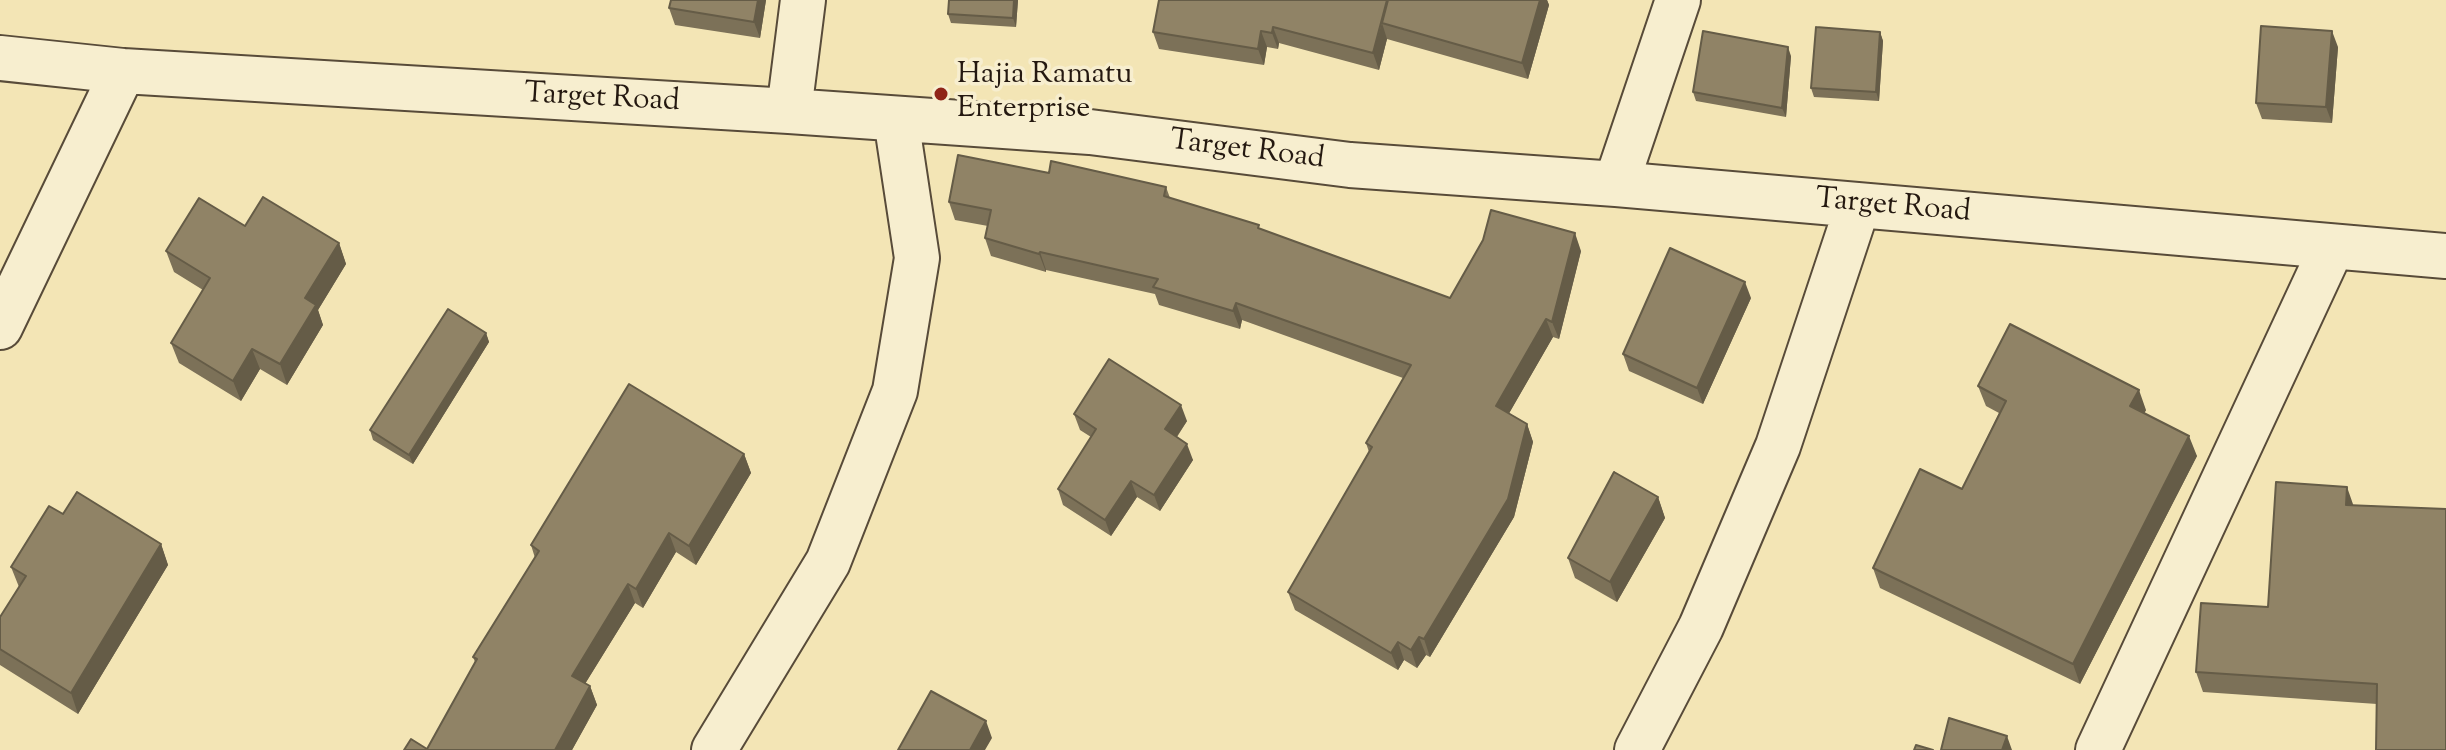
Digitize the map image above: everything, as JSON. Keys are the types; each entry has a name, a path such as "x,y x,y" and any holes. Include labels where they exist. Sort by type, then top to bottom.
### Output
{"street":[{"path":"789,111 803,0"},
{"path":"1616,184 1678,0"},
{"name":"Target Road","path":"0,58 123,71 1090,132 1350,165 1616,184 2446,256"},
{"path":"0,327 123,71"},
{"path":"714,750 828,562 895,391 917,258 896,119"},
{"path":"1637,750 1701,627 1778,446 1858,205"},
{"path":"2098,750 2332,247"}],"building":[{"path":"671,0 758,0 754,22 669,8"},
{"path":"949,0 1014,0 1013,18 948,14"},
{"path":"1159,0 1387,0 1373,53 1273,27 1272,33 1261,31 1258,49 1153,32"},
{"path":"1388,0 1540,0 1522,63 1382,23"},
{"path":"2261,26 2332,31 2326,107 2256,103"},
{"path":"1816,27 1880,32 1876,92 1811,88"},
{"path":"1703,31 1788,47 1782,108 1693,92"},
{"path":"958,155 1049,173 1051,161 1166,187 1164,196 1259,225 1258,228 1450,298 1483,240 1491,210 1575,233 1552,322 1546,319 1496,406 1527,424 1508,499 1424,639 1419,637 1411,650 1398,642 1391,653 1288,592 1372,447 1366,443 1411,365 1236,303 1233,311 1153,287 1158,279 1039,254 985,238 991,210 949,202"},
{"path":"263,197 339,243 305,298 316,305 280,364 252,349 233,381 171,343 210,278 166,251 199,198 245,226"},
{"path":"1670,248 1745,282 1697,388 1623,354"},
{"path":"448,309 486,333 409,455 370,430"},
{"path":"2010,324 2139,390 2130,406 2189,436 2073,664 1873,568 1920,469 1962,489 2006,401 1978,386"},
{"path":"1109,359 1181,405 1165,429 1187,444 1154,495 1131,481 1105,520 1058,489 1096,429 1074,414"},
{"path":"629,384 744,454 689,546 669,533 636,589 628,584 572,676 590,686 555,750 404,750 411,739 427,749 477,659 473,657 539,551 531,545"},
{"path":"1614,472 1658,497 1610,582 1568,558"},
{"path":"2276,482 2347,487 2346,505 2446,509 2446,750 2376,750 2377,684 2196,672 2201,603 2268,607"},
{"path":"77,492 161,544 71,693 0,649 0,617 26,576 11,567 49,506 63,514"},
{"path":"931,691 986,721 970,750 898,750"},
{"path":"1949,718 2007,736 2002,750 1941,750"},
{"path":"1916,745 1933,750 1914,750"}],"place":[{"name":"Hajia Ramatu Enterprise","path":"941,94"}]}
